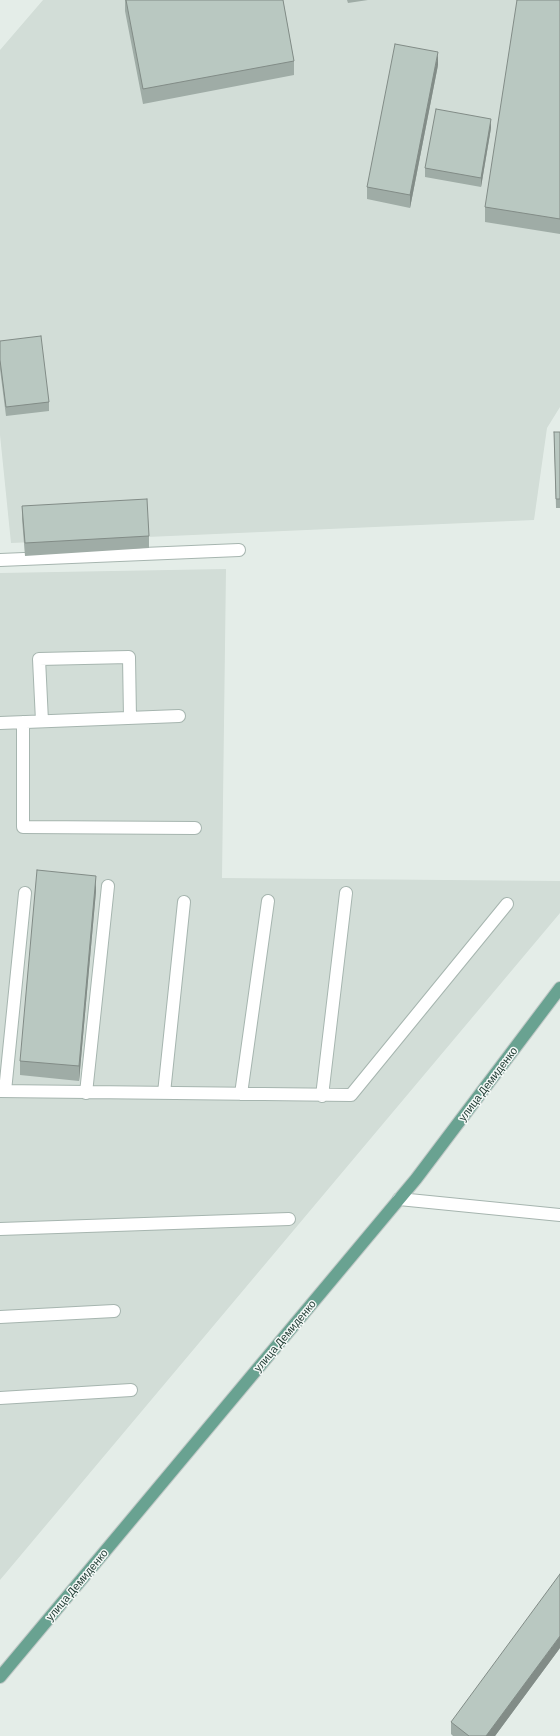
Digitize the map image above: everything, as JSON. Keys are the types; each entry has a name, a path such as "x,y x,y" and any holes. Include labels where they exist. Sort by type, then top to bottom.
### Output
{"main road":[{"name":"улица Демиденко","path":"0,1677 416,1179 560,988"}],"lane":[{"path":"0,560 239,550"},
{"path":"42,721 39,659 129,657 130,718"},
{"path":"0,723 179,716"},
{"path":"22,722 23,827 195,828"},
{"path":"86,1092 108,886"},
{"path":"322,1096 346,892"},
{"path":"25,893 3,1091 322,1096 352,1095 507,904"},
{"path":"242,1094 268,901"},
{"path":"164,1093 184,902"},
{"path":"399,1199 560,1215"},
{"path":"0,1229 289,1219"},
{"path":"0,1317 114,1311"},
{"path":"0,1398 130,1390"}],"shaded area":[{"path":"43,0 560,0 560,407 547,428 534,520 11,543 0,435 0,50"},
{"path":"226,569 222,878 560,881 560,913 0,1580 0,573"}],"building":[{"path":"126,0 283,0 294,61 143,89"},
{"path":"517,0 560,0 560,219 485,207"},
{"path":"395,44 438,52 410,195 367,187"},
{"path":"436,109 491,119 481,178 425,168"},
{"path":"41,336 49,402 6,407 0,360 0,341"},
{"path":"554,432 560,432 560,499 556,499"},
{"path":"147,499 149,536 25,543 22,506"},
{"path":"37,870 96,876 79,1066 20,1061"},
{"path":"560,1574 560,1636 486,1736 469,1736 451,1722"}]}
